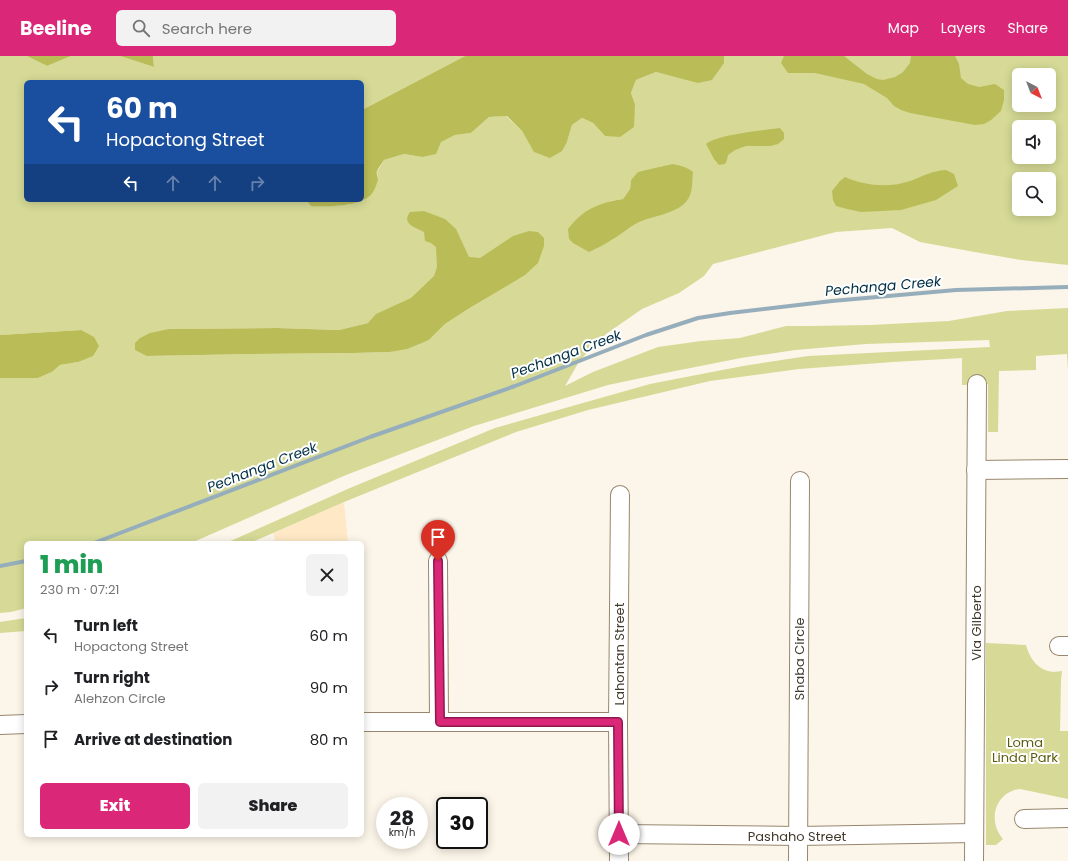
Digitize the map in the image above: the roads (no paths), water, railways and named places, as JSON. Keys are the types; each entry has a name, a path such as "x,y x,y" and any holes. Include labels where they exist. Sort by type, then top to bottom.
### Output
{"street":[{"name":"Via Gilberto","path":"974,861 976,384"},
{"path":"976,470 1068,469"},
{"name":"Shaba Circle","path":"798,861 800,481"},
{"name":"Lahontan Street","path":"619,861 618,722 620,495"},
{"path":"438,561 440,722"},
{"path":"364,722 618,722"},
{"path":"0,725 24,724"},
{"path":"1024,819 1068,818"},
{"name":"Pashaho Street","path":"619,834 798,836 974,833"}],"waterway":[{"name":"Pechanga Creek","path":"99,541 370,437 515,386 646,335 698,318 832,301 956,290 1068,287"},
{"name":"Pechanga Creek","path":"0,566 24,561"}],"park label":[{"name":"Loma Linda Park","path":"1025,750"}]}
